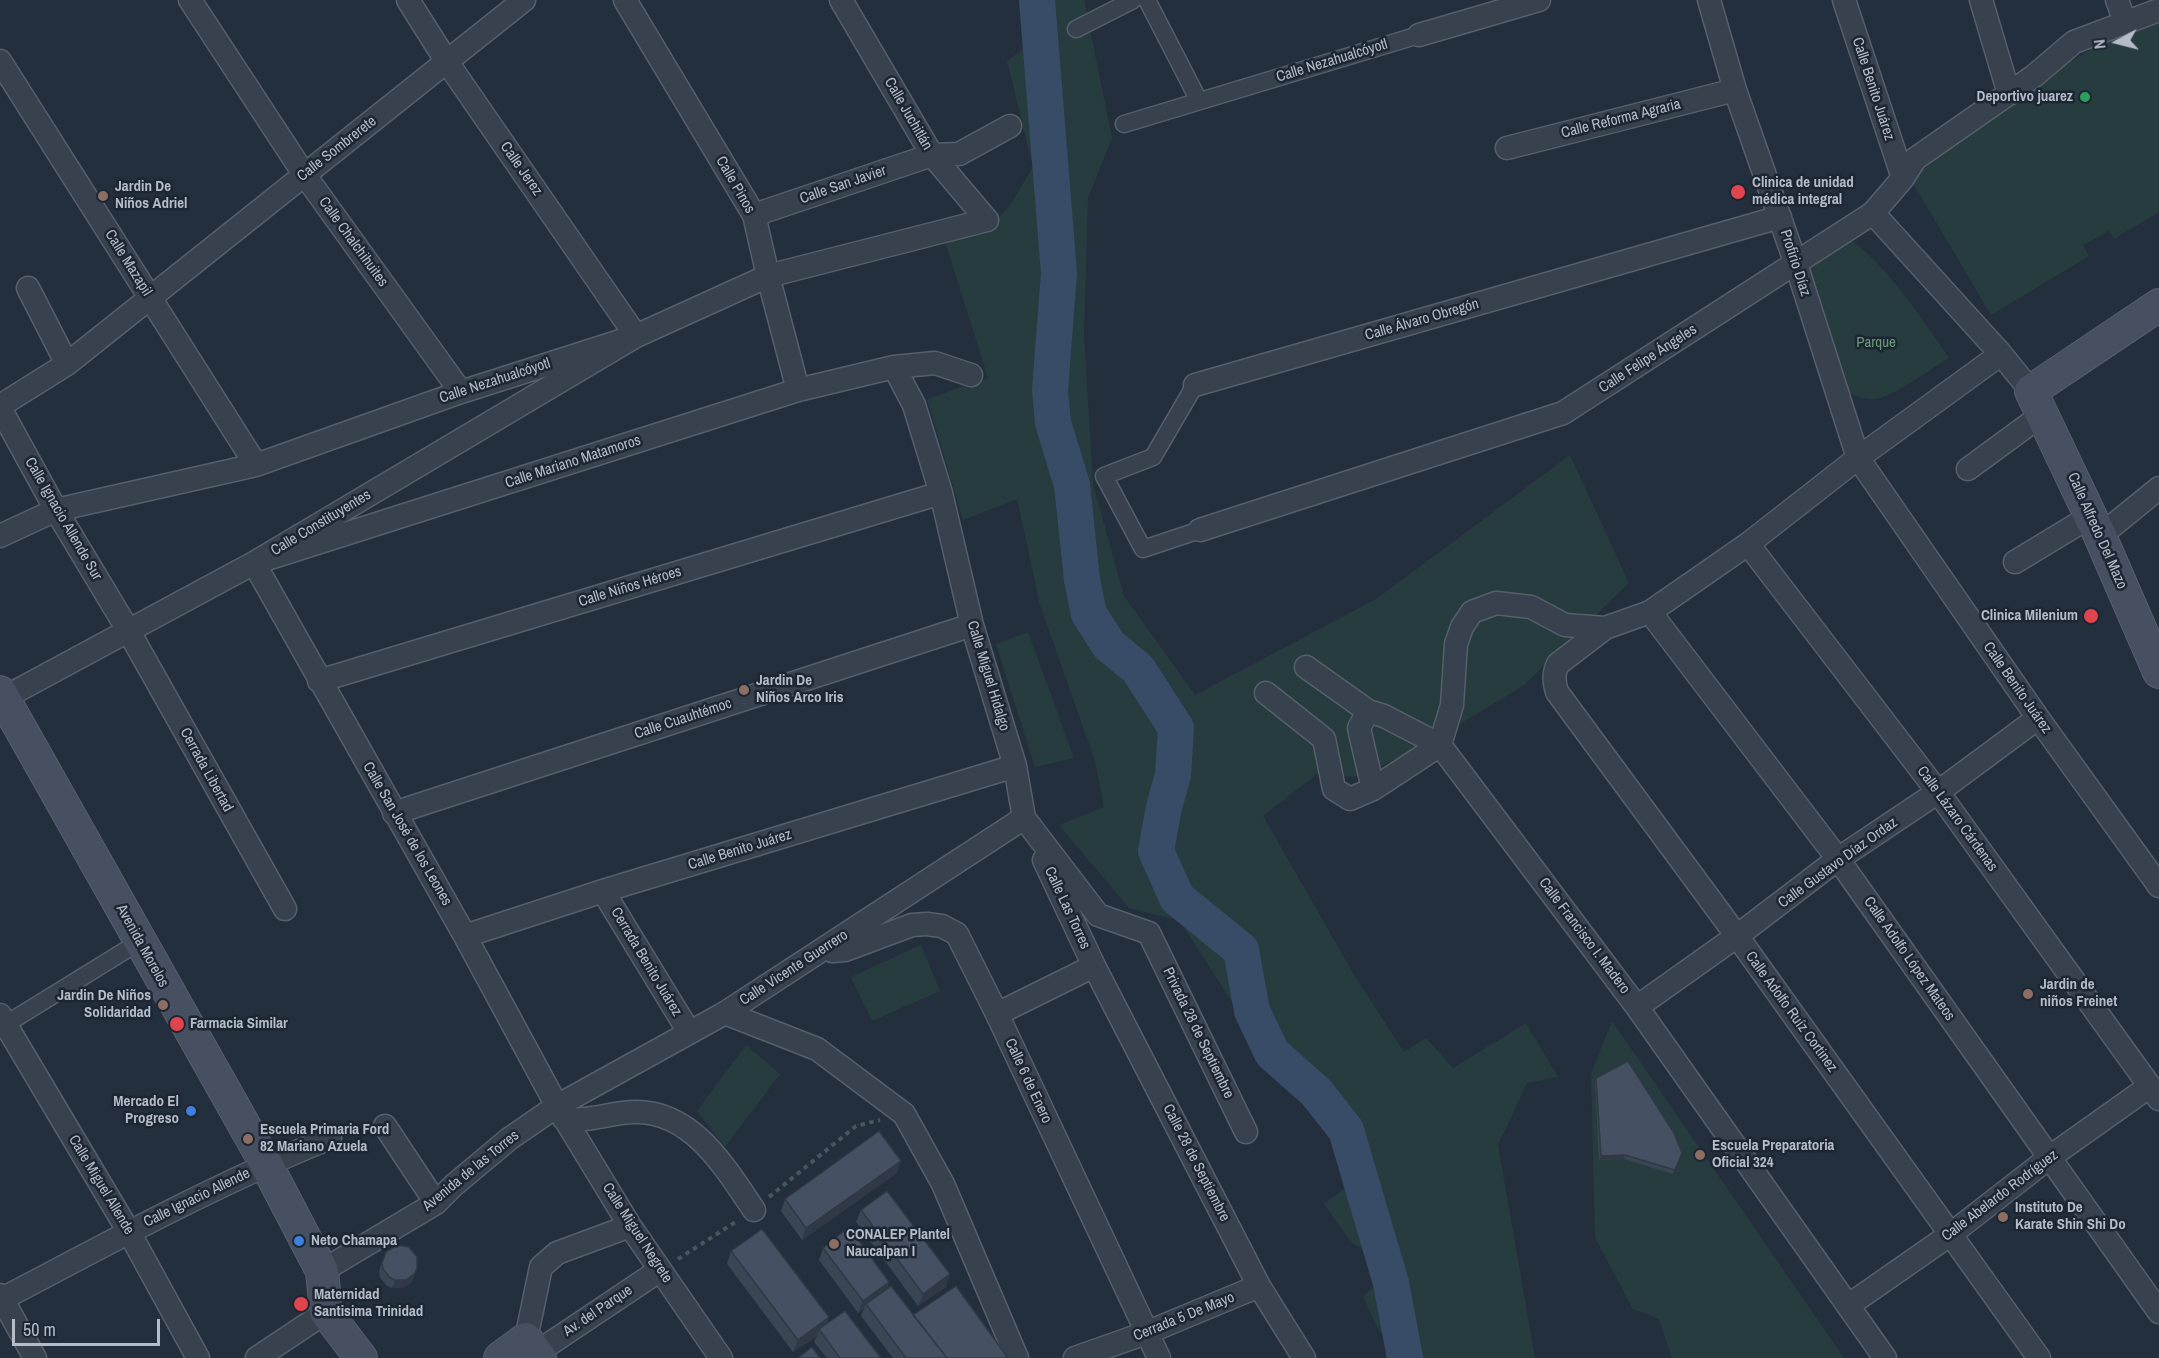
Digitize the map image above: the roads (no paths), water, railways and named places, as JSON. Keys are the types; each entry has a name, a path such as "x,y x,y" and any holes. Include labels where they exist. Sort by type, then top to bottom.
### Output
{"main road":[{"path":"2037,403 2159,305"},
{"name":"Calle Alfredo Del Mazo","path":"2037,403 2156,655"},
{"name":"Avenida Morelos","path":"1,697 266,1164 322,1271 326,1312"},
{"path":"326,1312 361,1358"},
{"path":"500,1358 534,1350"}],"street":[{"name":"Calle Chalchihuites","path":"190,0 304,174 461,392"},
{"name":"Calle Jerez","path":"408,0 447,62 636,336"},
{"name":"Calle Sombrerete","path":"0,407 68,364 524,0"},
{"name":"Calle Pinos","path":"625,0 754,215 798,390"},
{"name":"Calle Juchitlán","path":"842,0 932,155 987,220"},
{"path":"1076,29 1133,0"},
{"path":"1147,0 1198,101"},
{"name":"Calle Nezahualcóyotl","path":"1124,124 1539,0"},
{"name":"Profirio Díaz","path":"1709,0 1735,90 1796,264 1858,458"},
{"name":"Calle Benito Juárez","path":"1844,0 1903,178"},
{"path":"1981,0 2009,94"},
{"path":"2117,0 2125,22"},
{"name":"Calle Felipe Ángeles","path":"1104,476 1143,549 1563,413 1873,213 1903,178 1915,159 2009,94 2074,42 2159,10"},
{"name":"Calle Mazapil","path":"0,61 256,465"},
{"name":"Calle Reforma Agraria","path":"1507,148 1735,90"},
{"path":"987,220 958,154 1010,126"},
{"name":"Calle San Javier","path":"754,215 932,155 958,154"},
{"path":"1873,213 2001,354 2037,403 1968,469"},
{"name":"Calle Álvaro Obregón","path":"1104,476 1153,458 1194,385 1780,217"},
{"name":"Calle Nezahualcóyotl","path":"0,536 56,510 256,465 461,392 636,336 768,276 987,220"},
{"path":"28,288 68,364"},
{"name":"Calle Constituyentes","path":"1,697 254,563 636,336"},
{"path":"1266,693 1324,739 1334,789 1350,799 1373,789 1440,745 1452,705 1456,644 1461,627 1472,612 1496,603 1531,607 1565,625 1605,628 1650,612 1748,544 1858,458 2001,354"},
{"name":"Calle Mariano Matamoros","path":"254,563 798,390 894,367 935,363 970,375"},
{"name":"Calle Miguel Hidalgo","path":"894,367 914,405 941,494 972,625 1015,766 1024,818 1098,915 1149,933"},
{"name":"Calle Ignacio Allende Sur","path":"0,407 56,510 128,630"},
{"name":"Calle Benito Juárez","path":"1858,458 2038,718 2159,886"},
{"path":"2015,562 2096,526 2159,488"},
{"name":"Calle Niños Héroes","path":"319,681 941,494"},
{"name":"Calle Lázaro Cárdenas","path":"1748,544 1938,792 2155,1093"},
{"name":"Calle San José de los Leones","path":"254,563 465,936 560,1112"},
{"name":"Calle Adolfo López Mateos","path":"1650,612 1838,860 2159,1312"},
{"name":"Calle Cuauhtémoc","path":"394,813 972,625"},
{"name":"Calle Adolfo Ruíz Cortinez","path":"1605,628 1558,664 1554,672 1557,692 1737,936 2039,1358"},
{"name":"Cerrada Libertad","path":"128,630 285,909"},
{"path":"1306,667 1368,711 1384,716 1440,745"},
{"path":"1368,711 1359,728 1373,789"},
{"name":"Calle Gustavo Díaz Ordaz","path":"1637,1007 2038,718"},
{"name":"Calle Francisco I. Madero","path":"1440,745 1637,1007 1885,1358"},
{"name":"Calle Benito Juárez","path":"465,936 603,891 1015,766"},
{"name":"Calle Vicente Guerrero","path":"560,1112 689,1032 725,1013 1024,818"},
{"name":"Calle Las Torres","path":"997,1014 1094,966 1024,818"},
{"name":"Cerrada Benito Juárez","path":"603,891 689,1032"},
{"name":"Calle 6 de Enero","path":"820,952 845,950 912,925 942,926 957,934 1159,1358"},
{"name":"Privada 28 de Septiembre","path":"1149,933 1246,1132"},
{"path":"2,1023 139,942"},
{"name":"Calle 28 de Septiembre","path":"1094,966 1259,1286 1304,1358"},
{"path":"725,1013 817,1049 904,1114 943,1184 1017,1358"},
{"name":"Calle Miguel Allende","path":"2,1023 129,1232 198,1358"},
{"name":"Calle Abelardo Rodríguez","path":"1849,1305 1951,1234 2050,1157 2155,1093"},
{"path":"560,1112 591,1119 621,1112 640,1112 675,1121 691,1131 713,1152 754,1210"},
{"name":"Avenida de las Torres","path":"322,1271 436,1203 509,1139 560,1112"},
{"name":"Calle Miguel Negrete","path":"560,1112 630,1226 721,1358"},
{"path":"386,1126 436,1203"},
{"name":"Calle Ignacio Allende","path":"1,1298 266,1164 330,1138"},
{"path":"534,1350 542,1267 557,1253 630,1226"},
{"name":"Av. del Parque","path":"534,1350 660,1270"},
{"name":"Cerrada 5 De Mayo","path":"1075,1358 1146,1333 1259,1286"},
{"path":"1,1298 35,1358"},
{"path":"257,1358 326,1312"}],"waterway":[{"path":"1037,0 1059,273 1050,390 1053,423 1072,485 1082,580 1089,614 1109,645 1138,669 1176,728 1173,775 1156,851 1177,898 1241,950 1252,1011 1272,1053 1316,1092 1346,1130 1391,1283 1405,1358"}],"place":[{"name":"Deportivo juarez","path":"2085,97"},
{"name":"Clinica de unidad médica integral","path":"1738,192"},
{"name":"Jardin De Niños Adriel","path":"103,196"},
{"name":"Clinica Milenium","path":"2091,616"},
{"name":"Jardin De Niños Arco Iris","path":"744,690"},
{"name":"Jardin de niños Freinet","path":"2028,994"},
{"name":"Jardin De Niños Solidaridad","path":"163,1005"},
{"name":"Farmacia Similar","path":"177,1024"},
{"name":"Mercado El Progreso","path":"191,1111"},
{"name":"Escuela Primaria Ford 82 Mariano Azuela","path":"248,1139"},
{"name":"Escuela Preparatoria Oficial 324","path":"1700,1155"},
{"name":"Instituto De Karate Shin Shi Do","path":"2003,1217"},
{"name":"Neto Chamapa","path":"299,1241"},
{"name":"CONALEP Plantel Naucalpan I","path":"834,1244"},
{"name":"Maternidad Santisima Trinidad","path":"301,1304"}],"park label":[{"name":"Parque","path":"1876,343"}]}
